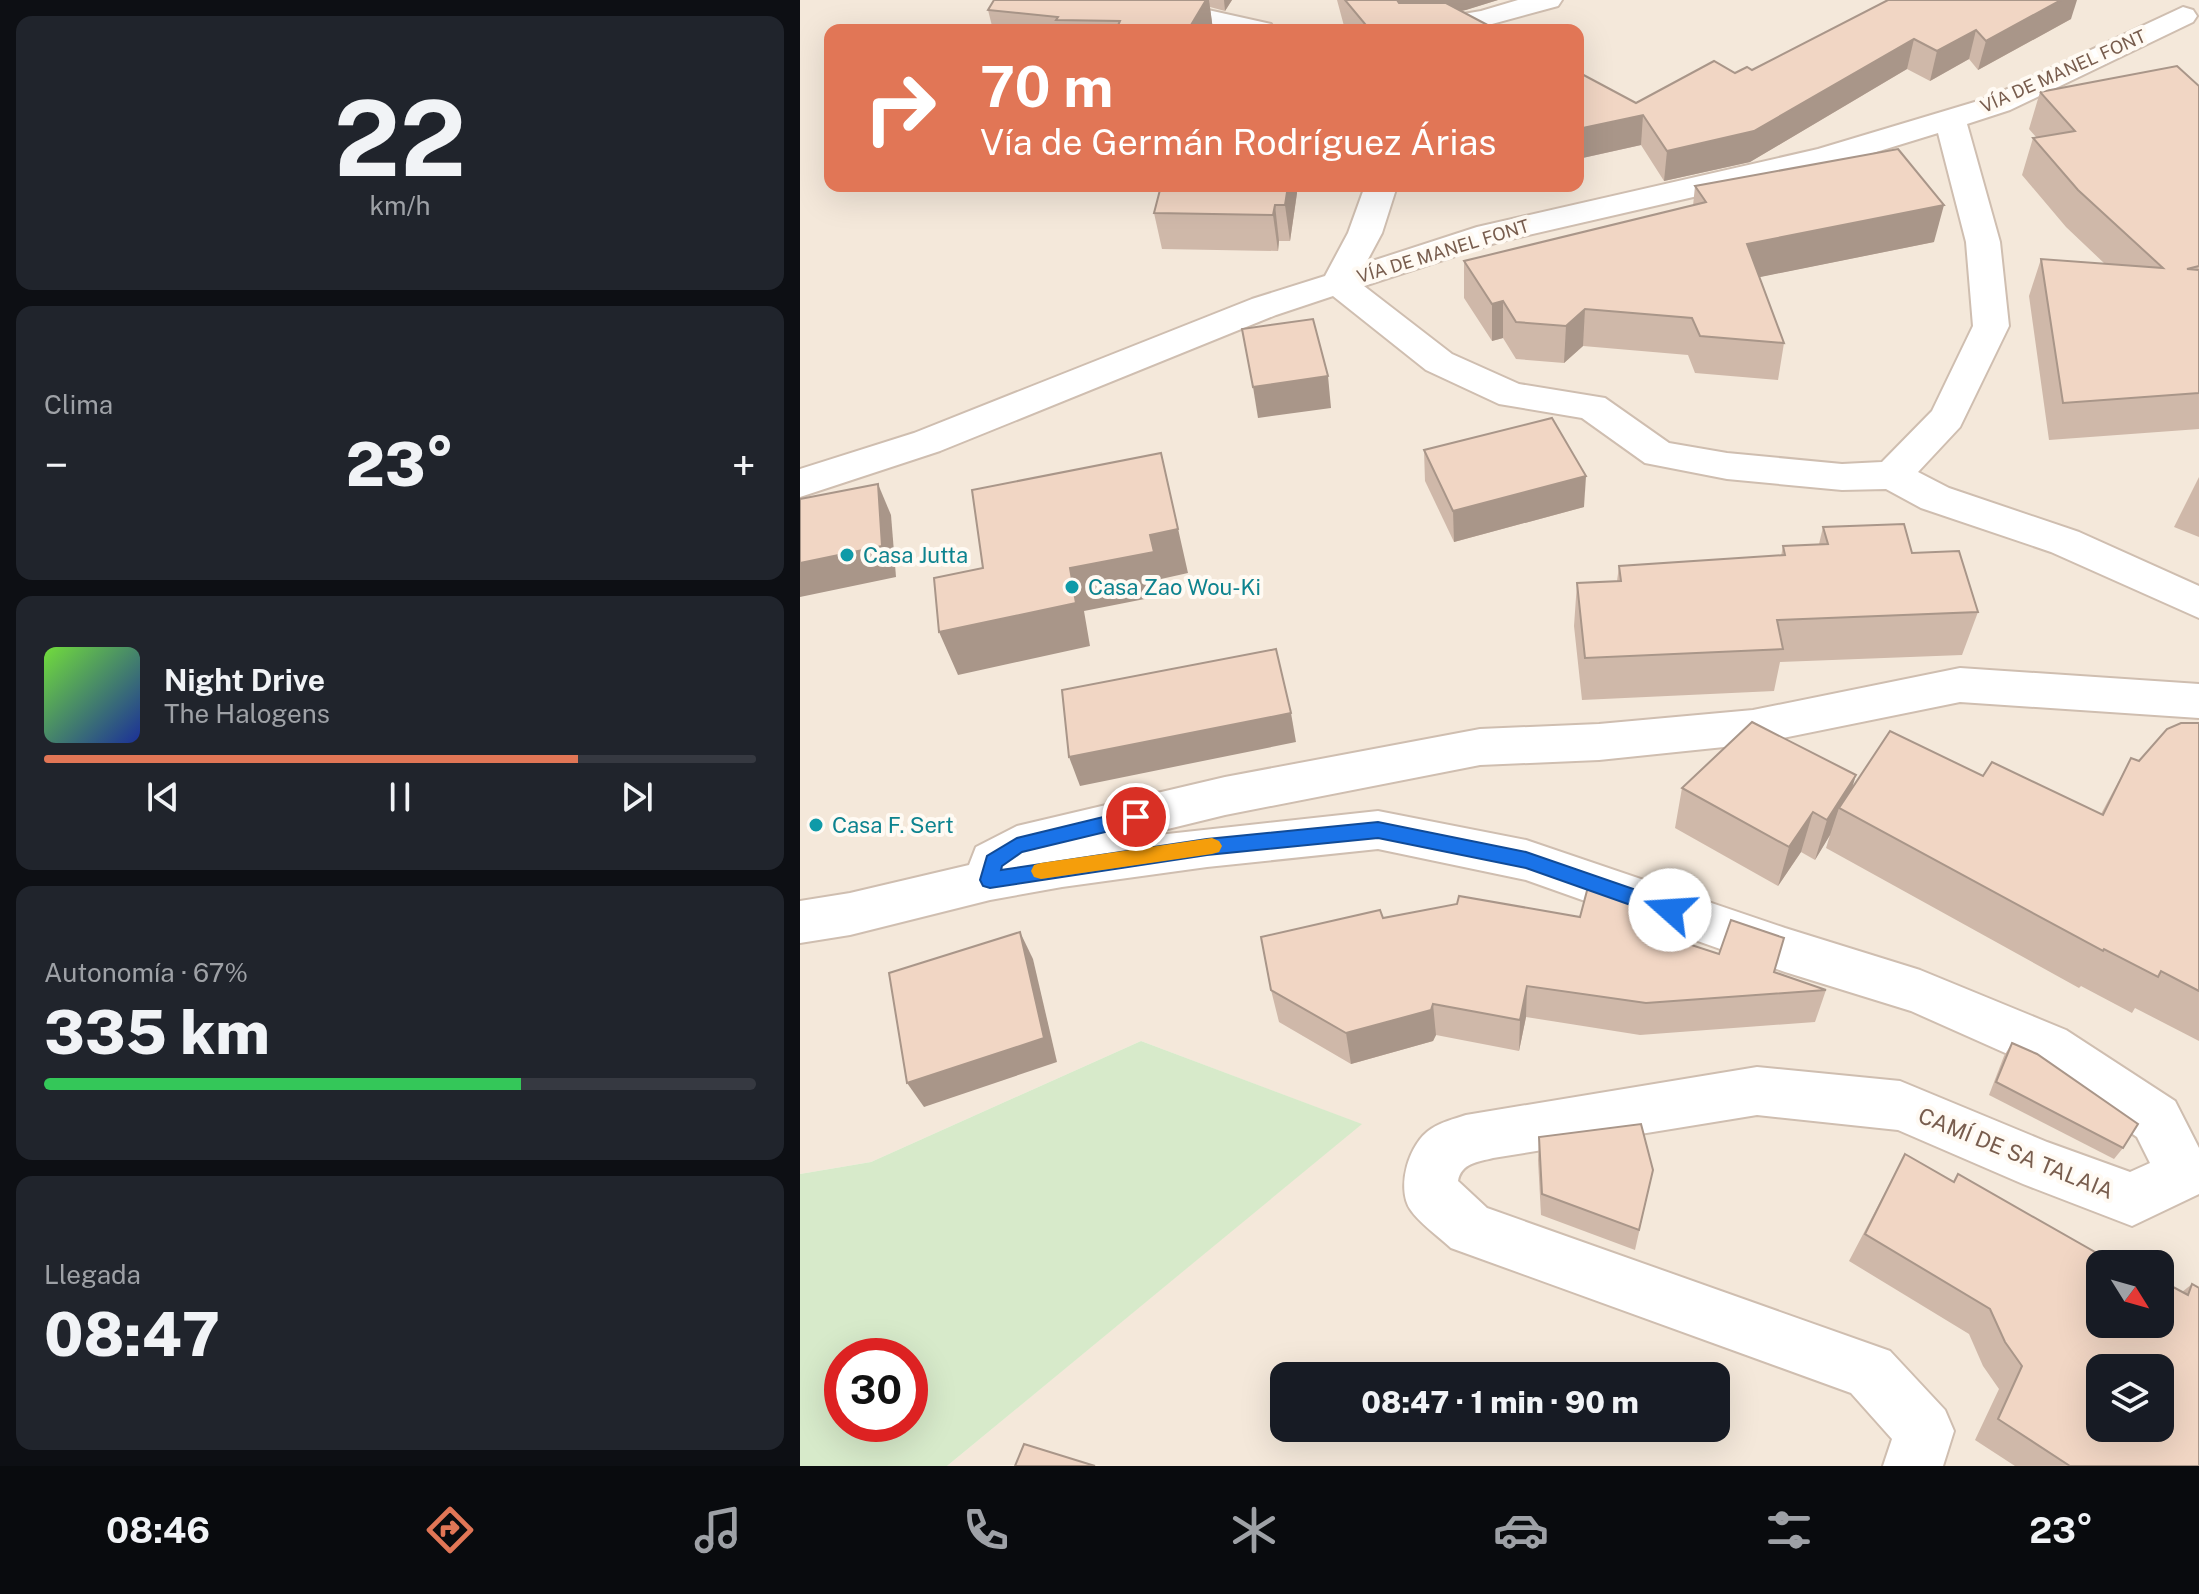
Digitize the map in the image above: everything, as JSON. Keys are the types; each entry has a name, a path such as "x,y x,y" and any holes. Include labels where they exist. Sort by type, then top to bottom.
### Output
{"street":[{"path":"1124,0 1234,24"},
{"path":"1453,24 1485,19 1548,0"},
{"name":"VÍA DE MANEL FONT","path":"800,483 927,442 1264,307 1489,234 1826,157 1999,104 2186,20"},
{"path":"1892,475 1947,418 1991,326 1983,242 1950,119"},
{"path":"1379,192 1365,233 1338,283 1439,362 1512,395 1592,407 1658,454 1727,466 1842,477 1892,475 1935,498 2065,542 2199,603"},
{"path":"800,922 850,914 990,880 993,861 1017,846 1225,796 1480,747 1599,742 1753,727 1960,685 2199,701"},
{"name":"CAMÍ DE SA TALAIA","path":"990,880 1207,847 1378,830 1526,860 1785,950 1920,992 2048,1047 2156,1119 2184,1174 2132,1199 2042,1166 1900,1106 1757,1091 1493,1133 1451,1143 1433,1164 1429,1191 1470,1229 1870,1371 1924,1431 1913,1466"}],"shaded area":[{"path":"800,0 2199,0 2199,1466 947,1466 1361,1124 1141,1041 871,1162 800,1174"}],"green space":[{"path":"1141,1041 1362,1124 947,1466 800,1466 800,1174 871,1162"}],"building":[{"path":"994,0 1206,0 1192,24 1056,20 1058,17 988,10"},
{"path":"1345,0 1446,3 1486,24 1365,24"},
{"path":"1888,0 2061,0 1986,41 1976,30 1937,51 1914,39 1754,131 1667,151 1643,115 1584,128 1584,75 1636,103 1714,61 1735,73 1747,67 1752,70"},
{"path":"2177,66 2199,86 2199,266 2187,269 2199,270 2199,393 2063,403 2041,259 2163,268 2078,190 2033,138 2075,131 2040,92"},
{"path":"1898,149 1944,205 1747,244 1784,343 1700,336 1692,318 1585,309 1566,326 1516,322 1503,301 1492,304 1464,261 1706,202 1695,186"},
{"path":"1159,192 1287,192 1285,205 1275,205 1273,215 1154,213"},
{"path":"1313,319 1328,376 1253,387 1242,329"},
{"path":"1552,418 1586,476 1453,511 1424,450"},
{"path":"1161,453 1178,529 1150,535 1154,552 1070,568 1076,603 939,632 934,578 983,568 972,490"},
{"path":"878,484 882,546 800,563 800,499"},
{"path":"1904,524 1912,553 1959,551 1978,612 1777,620 1783,649 1585,658 1577,583 1621,581 1619,566 1785,555 1783,546 1828,544 1823,527"},
{"path":"1276,649 1291,713 1069,757 1062,690"},
{"path":"1752,722 1856,775 1827,820 1813,812 1789,847 1682,788"},
{"path":"2181,723 2199,723 2199,991 2161,971 2158,977 2103,951 1839,808 1890,731 1983,776 1992,762 2103,815 2131,758 2139,761 2167,729"},
{"path":"1589,883 1632,895 1645,930 1719,954 1731,920 1784,938 1774,972 1826,990 1646,1003 1527,986 1520,1020 1433,1004 1431,1010 1346,1033 1271,990 1261,937 1380,910 1383,918 1457,904 1459,896 1580,917"},
{"path":"1020,932 1044,1038 907,1083 889,973"},
{"path":"2012,1043 2037,1054 2138,1124 2123,1148 1996,1082"},
{"path":"1641,1124 1653,1170 1639,1230 1542,1194 1539,1137"},
{"path":"1905,1154 1954,1182 1958,1174 2091,1250 2086,1250 2086,1338 2174,1338 2174,1288 2188,1295 2192,1284 2199,1288 2199,1466 2070,1466 1998,1419 2022,1366 2005,1342 1990,1309 1865,1234"},
{"path":"1024,1444 1095,1466 1015,1466"}],"slow traffic":[{"path":"1041,871 1212,846"}],"place":[{"name":"Casa Jutta","path":"847,555"},
{"name":"Casa Zao Wou-Ki","path":"1072,587"},
{"name":"Casa F. Sert","path":"816,825"}],"route":[{"path":"1136,817 1017,846 993,861 990,880 1207,847 1378,830 1526,860 1670,910"}]}
